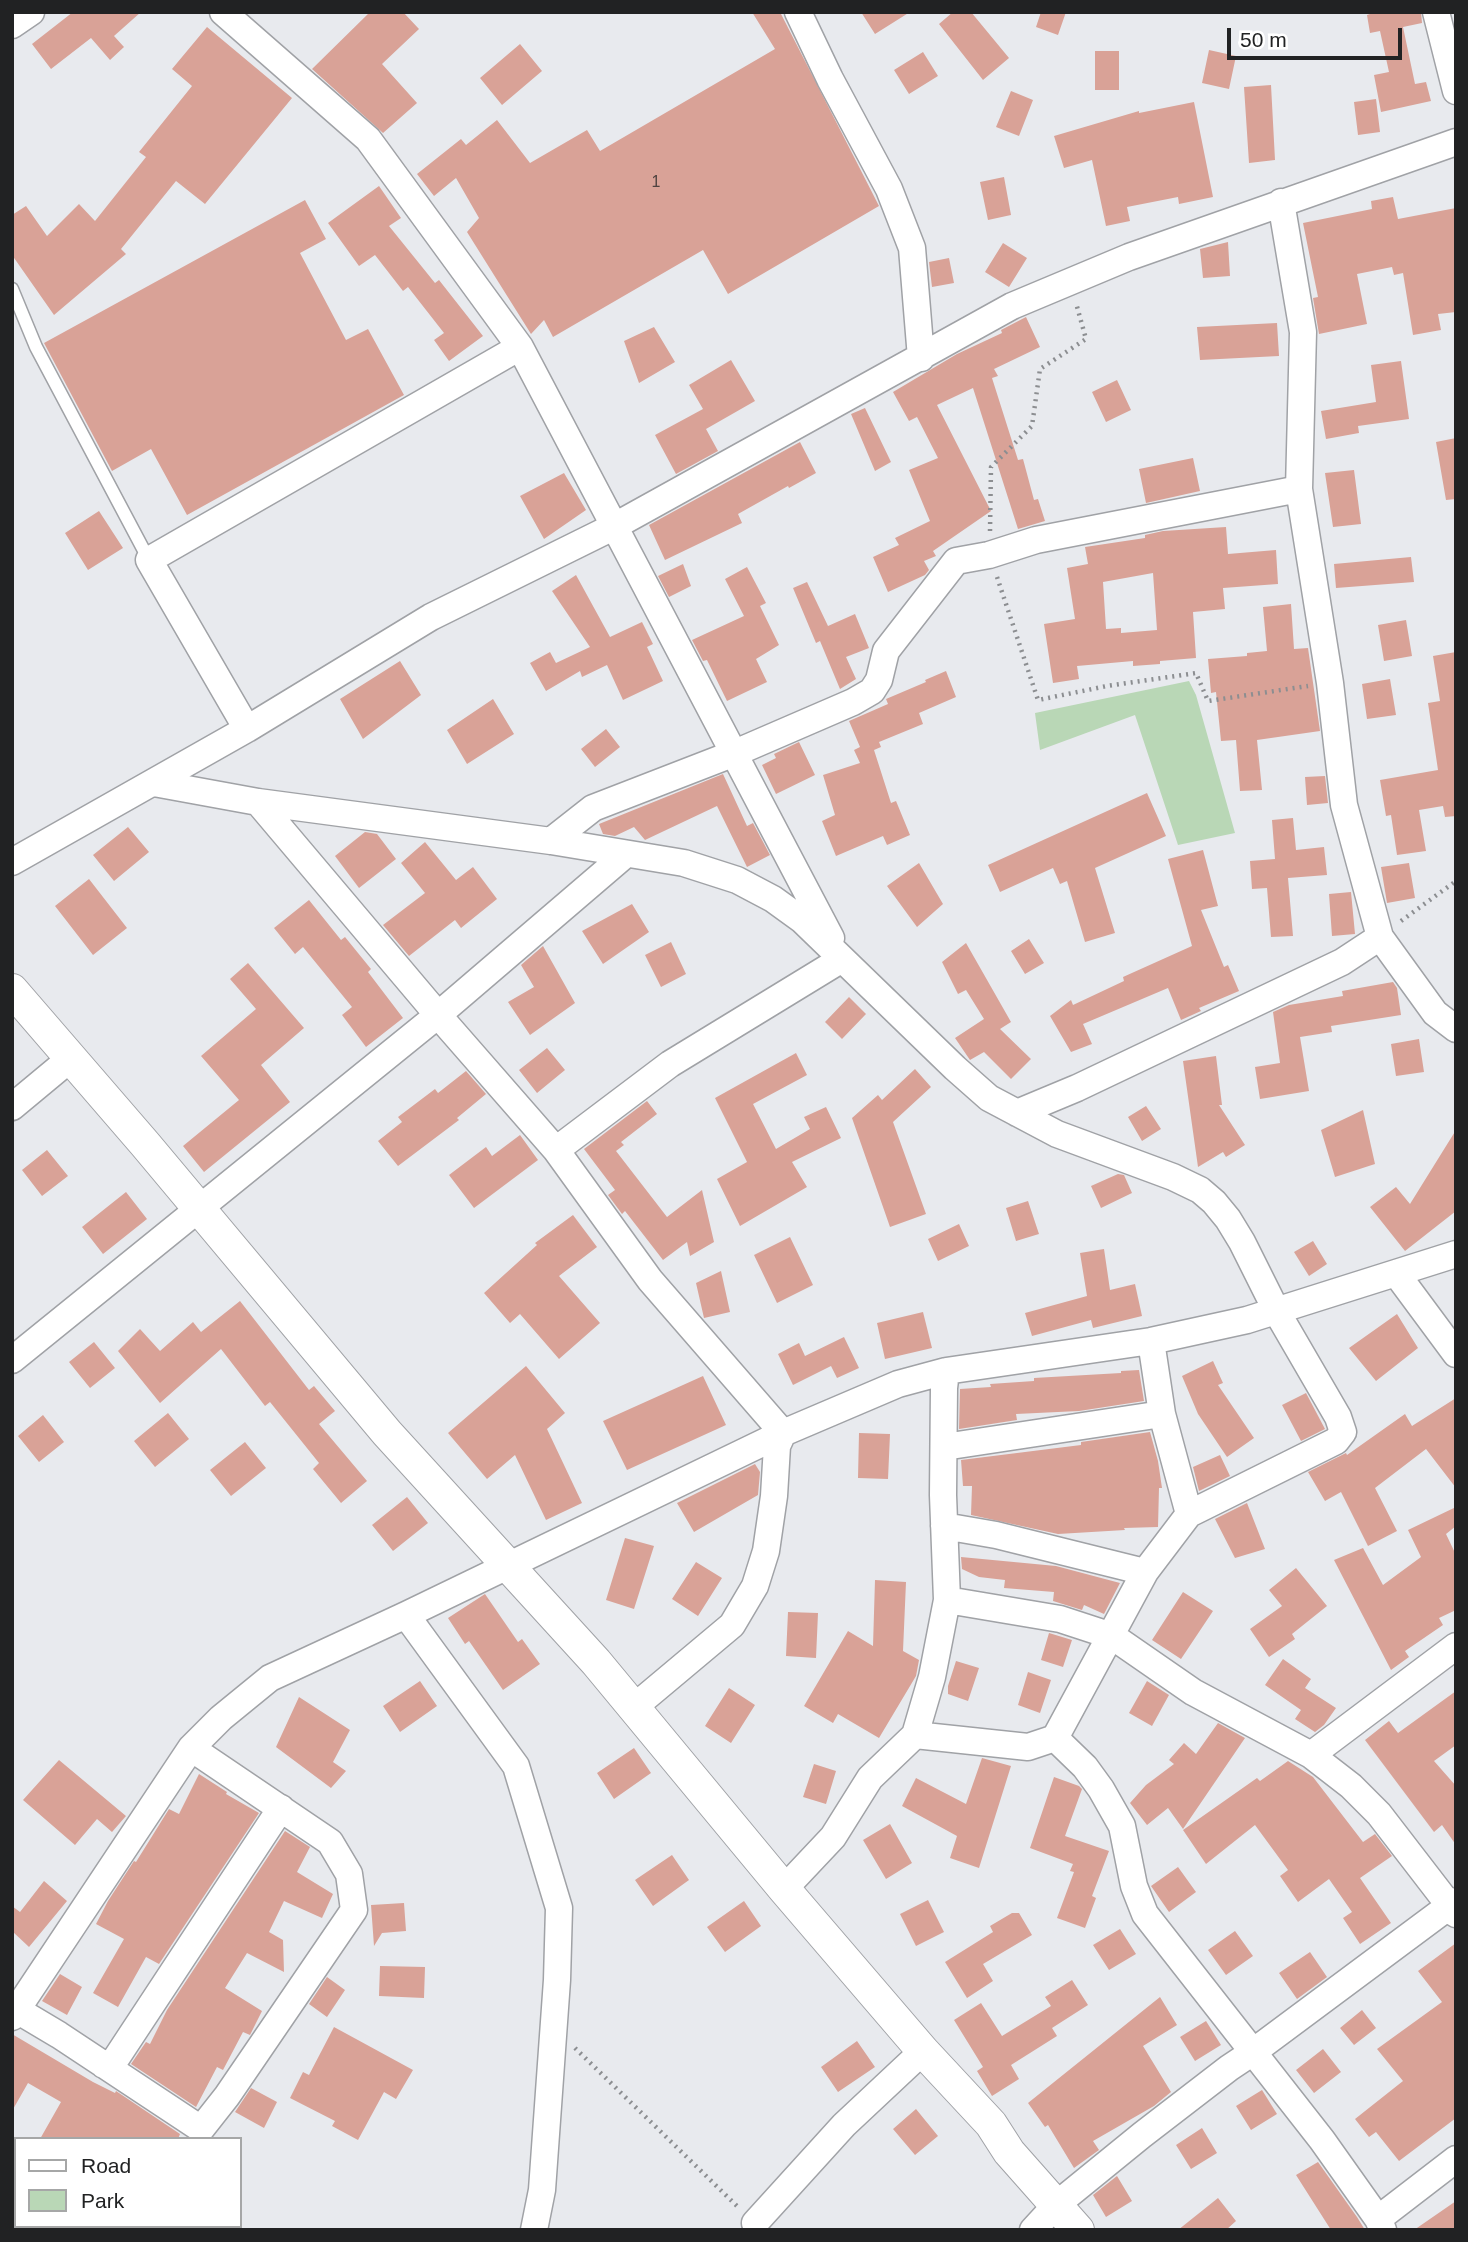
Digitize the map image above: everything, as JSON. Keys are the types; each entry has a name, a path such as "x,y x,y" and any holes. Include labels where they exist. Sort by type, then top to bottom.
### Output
{"street":[{"path":"12,25 32,12"},
{"path":"223,12 368,139 520,347 842,959"},
{"path":"798,12 830,79 889,189 912,248 921,358"},
{"path":"1436,12 1456,91"},
{"path":"12,862 247,729 431,618 613,527 1012,306 1129,257 1456,142"},
{"path":"1281,202 1303,332 1299,489 1330,683 1345,805 1380,937 1435,1013 1456,1029"},
{"path":"247,729 149,560 520,347"},
{"path":"551,841 593,808 735,753 853,702 872,691 879,680 886,652 956,561 989,555 1036,540 1299,489"},
{"path":"154,782 258,802 551,841 684,863 737,880 802,920 989,1098 1058,1134 1173,1177 1200,1190 1228,1219 1277,1312 1338,1417 1343,1432 1336,1441 1189,1514 1145,1572 1055,1738 1028,1747 915,1735"},
{"path":"258,802 556,1150 650,1280 783,1433"},
{"path":"12,1360 438,1015 626,854"},
{"path":"1017,1113 1077,1088 1342,962 1380,937"},
{"path":"556,1150 670,1063 842,959"},
{"path":"12,990 387,1433 596,1662 784,1889 923,2051 991,2124 1009,2152 1078,2230"},
{"path":"12,1107 71,1058"},
{"path":"191,1748 330,1842 349,1874 354,1910 227,2096 201,2129 104,2065 15,2013 191,1748 221,1718 270,1678 783,1433 898,1384 946,1371 1151,1341 1277,1312 1456,1254"},
{"path":"1396,1273 1456,1354"},
{"path":"1151,1341 1162,1414 1189,1514"},
{"path":"784,1889 833,1837 870,1778 915,1735 932,1677 947,1600 944,1526 946,1371"},
{"path":"944,1447 1162,1414"},
{"path":"633,1708 732,1625 755,1587 766,1551 774,1496 777,1446 783,1433"},
{"path":"944,1526 996,1535 1145,1572"},
{"path":"947,1600 1060,1619 1112,1636 1193,1692 1311,1755 1351,1786 1379,1814 1454,1907 1229,2067 1056,2205 1033,2230"},
{"path":"406,1615 516,1766 559,1908 554,2026 542,2190 534,2230"},
{"path":"1311,1755 1456,1646"},
{"path":"1055,1738 1085,1767 1101,1788 1122,1826 1134,1886 1145,1914 1322,2140 1380,2225 1456,2159"},
{"path":"104,2065 115,2060 281,1808"},
{"path":"755,2223 844,2125 923,2051"}],"lane":[{"path":"12,289 36,347 149,560"}],"path":[{"path":"1069,281 1086,339 1040,369 1032,426 991,467 989,555 1038,700 1107,686 1196,673 1208,701 1330,683"},
{"path":"1380,937 1456,881"},
{"path":"554,2026 755,2223"}],"green space":[{"path":"1189,681 1196,695 1235,833 1178,845 1135,715 1040,750 1035,713"}],"building":[{"path":"73,12 141,12 114,36 124,47 110,60 91,38 51,69 32,44"},
{"path":"370,12 403,12 419,29 382,64 417,103 383,133 312,69"},
{"path":"752,12 780,12 879,206 728,294 703,250 553,337 544,320 531,334 467,232 479,218 456,178 434,196 417,174 461,139 466,145 497,120 530,163 587,130 600,151 775,49"},
{"path":"861,12 910,12 875,34"},
{"path":"953,12 971,12 1009,58 983,80 939,24"},
{"path":"1041,12 1066,12 1058,35 1036,27"},
{"path":"1376,12 1421,12 1422,23 1403,27 1415,84 1426,82 1431,101 1381,112 1374,75 1389,72 1380,31 1370,33 1367,15"},
{"path":"207,27 292,98 205,204 176,181 121,249 126,254 54,315 12,255 12,215 26,206 47,236 79,204 95,221 146,157 139,152 192,86 172,69"},
{"path":"520,44 542,71 502,105 480,78"},
{"path":"1209,50 1236,56 1229,89 1202,83"},
{"path":"1095,51 1119,51 1119,90 1095,90"},
{"path":"923,52 938,76 909,94 894,70"},
{"path":"1271,85 1275,160 1249,163 1244,87"},
{"path":"1011,91 1033,100 1019,136 996,127"},
{"path":"1376,99 1380,132 1358,135 1354,102"},
{"path":"1194,102 1213,197 1179,204 1178,197 1127,207 1130,221 1106,226 1092,160 1064,168 1054,136 1139,111"},
{"path":"1004,177 1011,215 988,220 980,182"},
{"path":"379,186 401,218 389,226 435,283 439,280 483,336 449,361 434,340 444,333 408,287 403,291 375,255 359,266 328,223"},
{"path":"1393,197 1398,219 1456,208 1456,312 1438,314 1441,330 1413,335 1403,273 1394,275 1392,267 1357,274 1367,324 1319,334 1313,298 1318,297 1303,223 1372,209 1371,201"},
{"path":"305,200 326,239 300,253 346,340 368,329 404,395 187,515 151,449 112,471 44,343"},
{"path":"1228,242 1230,276 1203,278 1200,249"},
{"path":"1003,243 1027,258 1009,287 985,272"},
{"path":"949,258 954,283 932,287 929,262"},
{"path":"1026,317 1040,347 994,369 998,376 992,378 1018,460 1023,459 1034,500 1038,499 1045,521 1018,529 973,388 937,405 991,511 933,551 936,556 924,561 929,570 925,575 888,592 873,557 899,545 895,538 930,521 909,470 938,458 917,417 909,421 893,392 957,354 1002,333 1001,330"},
{"path":"1277,323 1279,356 1200,360 1197,327"},
{"path":"654,327 675,362 639,383 624,341"},
{"path":"731,360 755,401 706,429 718,451 676,474 655,435 703,409 689,385"},
{"path":"1401,361 1409,419 1358,426 1359,433 1326,439 1321,411 1376,402 1371,365"},
{"path":"1117,380 1131,410 1106,422 1092,392"},
{"path":"865,408 891,462 875,471 851,414"},
{"path":"1456,438 1456,499 1446,500 1436,442"},
{"path":"800,442 816,473 738,514 742,523 665,560 649,525"},
{"path":"1193,458 1200,491 1146,503 1139,469"},
{"path":"1354,470 1361,524 1333,527 1325,473"},
{"path":"564,473 586,510 544,539 520,496"},
{"path":"99,511 123,548 88,570 65,533"},
{"path":"1226,527 1228,554 1276,550 1278,584 1223,588 1225,609 1193,612 1196,658 1133,666 1133,661 1077,666 1079,679 1053,683 1044,624 1075,619 1067,568 1088,564 1085,547 1145,538 1145,535 1163,531","holes":["1153,573 1157,630 1121,633 1121,628 1106,629 1103,582"]},
{"path":"1411,557 1414,582 1336,588 1334,564"},
{"path":"683,564 691,586 669,597 658,576"},
{"path":"747,567 766,603 760,606 779,645 756,659 767,682 727,701 707,660 703,661 692,640 744,616 725,579"},
{"path":"576,575 610,637 642,622 653,644 647,647 663,681 623,700 607,665 582,677 580,671 546,691 530,663 550,652 556,663 590,647 552,591"},
{"path":"807,582 828,626 855,614 869,648 846,657 856,679 840,689 820,641 816,643 793,588"},
{"path":"1291,604 1294,649 1308,648 1320,731 1257,740 1262,790 1240,791 1236,740 1221,741 1216,692 1211,693 1208,659 1247,656 1247,653 1267,651 1263,607"},
{"path":"1406,620 1412,656 1384,661 1378,625"},
{"path":"1456,652 1456,816 1445,817 1443,806 1419,810 1426,851 1397,855 1391,815 1386,816 1380,780 1438,770 1428,703 1440,701 1433,656"},
{"path":"400,661 421,695 363,739 340,699"},
{"path":"946,671 956,697 919,713 923,724 879,742 881,747 874,750 891,803 896,801 910,835 887,845 883,836 836,856 822,821 835,815 823,775 860,763 854,750 860,747 849,721 888,704 886,699"},
{"path":"1390,679 1396,715 1367,719 1362,684"},
{"path":"493,699 514,734 467,764 447,730"},
{"path":"606,729 620,747 595,767 581,749"},
{"path":"799,742 815,775 776,794 762,765 776,758 774,754"},
{"path":"723,774 747,826 753,823 770,855 747,867 717,806 645,840 634,827 615,836 603,834 599,824"},
{"path":"1325,776 1328,803 1307,805 1305,777"},
{"path":"1147,793 1166,836 1095,868 1115,933 1085,942 1067,881 1060,884 1053,868 1000,892 988,865"},
{"path":"1293,818 1296,850 1324,847 1327,875 1288,878 1293,936 1271,937 1267,888 1252,889 1250,861 1275,859 1272,820"},
{"path":"128,827 149,852 114,881 93,855"},
{"path":"365,832 377,834 396,859 359,888 335,856"},
{"path":"425,842 456,880 473,867 497,899 461,928 455,920 409,956 383,925 425,893 401,863"},
{"path":"1203,850 1218,906 1201,910 1224,967 1228,965 1239,991 1199,1008 1201,1011 1181,1020 1168,988 1083,1024 1092,1044 1071,1052 1050,1016 1071,1000 1073,1005 1124,981 1123,977 1192,946 1168,859"},
{"path":"919,863 943,904 917,927 887,886"},
{"path":"1409,863 1415,898 1387,903 1381,867"},
{"path":"89,879 127,928 93,955 55,906"},
{"path":"1351,892 1355,934 1332,936 1329,894"},
{"path":"309,900 341,940 345,937 371,969 368,972 403,1018 366,1047 342,1015 352,1007 303,947 295,954 274,928"},
{"path":"632,904 649,932 603,964 582,931"},
{"path":"1029,939 1044,963 1025,974 1011,951"},
{"path":"671,942 686,974 661,987 645,955"},
{"path":"966,943 1011,1022 1000,1029 1031,1059 1011,1079 984,1052 970,1060 955,1038 984,1019 966,990 958,994 942,962"},
{"path":"543,946 575,1003 530,1035 508,1002 534,987 521,965"},
{"path":"248,963 304,1028 261,1065 290,1102 204,1172 183,1146 239,1100 201,1056 256,1009 230,979"},
{"path":"1393,982 1397,988 1401,1015 1331,1026 1332,1032 1300,1037 1309,1091 1260,1099 1255,1067 1280,1063 1273,1012 1289,1005 1343,996 1342,991"},
{"path":"849,997 866,1014 842,1039 825,1022"},
{"path":"1419,1039 1424,1072 1396,1076 1391,1044"},
{"path":"547,1048 565,1070 537,1093 519,1070"},
{"path":"796,1053 807,1075 753,1104 776,1149 810,1129 804,1117 826,1107 841,1138 792,1162 807,1187 740,1226 717,1179 747,1162 715,1098"},
{"path":"1216,1056 1222,1105 1219,1105 1245,1145 1226,1157 1223,1152 1198,1167 1183,1061"},
{"path":"915,1069 931,1087 893,1122 926,1214 890,1227 852,1118 878,1095 882,1100"},
{"path":"466,1071 486,1094 457,1118 459,1120 398,1166 378,1141 402,1122 398,1117 435,1089 438,1093"},
{"path":"647,1101 657,1114 621,1142 624,1145 616,1151 667,1217 702,1190 714,1242 690,1256 687,1242 663,1260 625,1211 622,1214 608,1195 615,1190 584,1149"},
{"path":"1146,1106 1161,1129 1142,1141 1128,1117"},
{"path":"1363,1110 1375,1164 1335,1177 1321,1130"},
{"path":"1456,1130 1456,1211 1405,1251 1370,1207 1396,1187 1410,1204"},
{"path":"520,1135 538,1160 474,1208 449,1175 486,1147 492,1156"},
{"path":"47,1150 68,1176 42,1196 22,1170"},
{"path":"1118,1174 1124,1175 1132,1193 1101,1208 1091,1186"},
{"path":"126,1192 147,1219 103,1254 82,1227"},
{"path":"1028,1201 1039,1234 1016,1241 1006,1208"},
{"path":"573,1215 597,1247 559,1276 600,1323 559,1359 520,1314 510,1323 484,1293 537,1245 535,1243"},
{"path":"959,1224 969,1246 938,1261 928,1239"},
{"path":"790,1237 813,1285 777,1303 754,1255"},
{"path":"1313,1241 1327,1264 1309,1276 1294,1252"},
{"path":"1104,1249 1110,1290 1135,1284 1142,1316 1093,1328 1091,1320 1032,1336 1025,1313 1087,1296 1080,1253"},
{"path":"721,1271 730,1312 704,1318 696,1283"},
{"path":"240,1301 309,1390 314,1386 335,1411 319,1424 367,1481 341,1503 313,1469 319,1463 270,1402 265,1406 221,1349 160,1403 118,1351 140,1329 160,1351 193,1322 201,1332"},
{"path":"923,1312 932,1348 885,1359 877,1323"},
{"path":"1397,1314 1418,1348 1376,1381 1349,1348"},
{"path":"844,1337 859,1368 837,1378 831,1366 793,1385 778,1354 799,1343 805,1356"},
{"path":"94,1342 115,1368 90,1388 69,1362"},
{"path":"1213,1361 1223,1383 1218,1385 1254,1438 1227,1457 1198,1414 1182,1376"},
{"path":"526,1366 565,1413 547,1429 582,1503 546,1520 515,1455 487,1479 448,1433"},
{"path":"1139,1370 1144,1401 1079,1411 1016,1414 1017,1420 959,1429 960,1389 1034,1381 1034,1378"},
{"path":"703,1376 726,1425 627,1470 603,1421"},
{"path":"1306,1393 1325,1429 1301,1441 1282,1405"},
{"path":"1456,1398 1456,1488 1426,1449 1375,1488 1397,1531 1368,1546 1341,1492 1325,1501 1308,1472 1346,1453 1347,1455 1405,1414 1412,1426"},
{"path":"168,1413 189,1439 155,1467 134,1441"},
{"path":"43,1415 64,1442 39,1462 18,1436"},
{"path":"1150,1432 1162,1488 1159,1488 1158,1527 1058,1534 971,1515 972,1486 963,1486 961,1460 1081,1445 1081,1442"},
{"path":"859,1433 890,1434 888,1479 858,1478"},
{"path":"245,1442 266,1468 231,1496 210,1470"},
{"path":"1220,1455 1230,1476 1199,1491 1193,1467"},
{"path":"755,1464 760,1472 758,1495 694,1532 677,1503"},
{"path":"407,1497 428,1523 393,1551 372,1525"},
{"path":"1247,1503 1265,1549 1235,1558 1215,1519"},
{"path":"1456,1507 1456,1526 1446,1534 1456,1555 1456,1610 1439,1618 1443,1625 1405,1651 1409,1657 1391,1670 1334,1560 1363,1548 1383,1585 1421,1557 1408,1530"},
{"path":"625,1538 654,1546 634,1609 606,1600"},
{"path":"961,1557 1056,1566 1120,1583 1104,1614 1084,1605 1082,1610 1053,1601 1054,1592 1004,1588 1005,1580 979,1577 962,1569"},
{"path":"696,1562 722,1578 698,1616 672,1599"},
{"path":"1296,1568 1327,1606 1292,1634 1295,1639 1269,1657 1250,1629 1282,1606 1269,1590"},
{"path":"875,1580 906,1582 903,1651 919,1660 916,1676 879,1738 838,1714 833,1723 804,1706 848,1631 873,1646"},
{"path":"1183,1592 1213,1611 1181,1659 1152,1640"},
{"path":"485,1594 518,1642 522,1639 540,1664 503,1690 469,1641 465,1644 448,1618"},
{"path":"788,1612 818,1613 816,1658 786,1656"},
{"path":"1049,1633 1072,1640 1063,1667 1041,1660"},
{"path":"1283,1659 1311,1679 1305,1688 1336,1708 1324,1725 1315,1732 1295,1719 1301,1710 1265,1685"},
{"path":"956,1661 979,1668 968,1701 948,1694"},
{"path":"1028,1672 1051,1680 1040,1713 1018,1705"},
{"path":"420,1681 437,1706 400,1732 383,1706"},
{"path":"1147,1681 1169,1695 1152,1726 1129,1713"},
{"path":"729,1688 755,1705 731,1743 705,1726"},
{"path":"1456,1691 1456,1745 1434,1761 1456,1786 1456,1845 1442,1825 1434,1832 1365,1740 1389,1721 1398,1733"},
{"path":"299,1697 350,1730 333,1762 346,1771 331,1788 276,1747"},
{"path":"1218,1723 1245,1738 1183,1829 1168,1808 1147,1825 1130,1803 1146,1785 1174,1764 1169,1760 1184,1743 1196,1754"},
{"path":"634,1748 651,1773 614,1799 597,1773"},
{"path":"982,1758 1011,1766 979,1868 950,1858 957,1836 902,1806 916,1778 966,1804"},
{"path":"59,1760 126,1816 112,1832 97,1819 75,1845 23,1800"},
{"path":"1288,1761 1313,1777 1363,1842 1375,1834 1392,1856 1360,1878 1391,1923 1360,1944 1343,1918 1352,1912 1329,1879 1298,1902 1280,1876 1288,1870 1255,1825 1206,1864 1183,1830 1257,1778 1260,1781"},
{"path":"814,1764 836,1771 826,1804 803,1797"},
{"path":"199,1774 259,1813 159,1964 146,1957 118,2007 93,1993 124,1939 96,1924 108,1901 169,1809 179,1814"},
{"path":"1054,1777 1082,1789 1065,1836 1109,1851 1092,1896 1096,1898 1085,1928 1057,1918 1074,1872 1070,1871 1073,1864 1030,1848"},
{"path":"890,1824 912,1863 886,1879 863,1840"},
{"path":"285,1831 310,1847 297,1872 333,1894 322,1918 284,1901 269,1932 283,1940 284,1972 247,1953 225,1988 262,2011 250,2035 243,2032 223,2070 217,2067 196,2107 131,2064 146,2042 150,2044 167,2010"},
{"path":"672,1855 689,1880 653,1906 635,1880"},
{"path":"1178,1867 1196,1892 1169,1912 1151,1886"},
{"path":"44,1881 67,1901 29,1947 12,1931 12,1906 20,1912"},
{"path":"928,1900 944,1932 916,1946 900,1914"},
{"path":"744,1901 761,1926 725,1952 707,1927"},
{"path":"404,1903 406,1931 382,1933 374,1946 371,1905"},
{"path":"1012,1913 1019,1913 1032,1935 983,1964 993,1981 967,1998 945,1962 993,1932 990,1926"},
{"path":"1120,1929 1136,1954 1109,1970 1093,1945"},
{"path":"1235,1931 1253,1956 1226,1975 1208,1950"},
{"path":"1456,1943 1456,2118 1399,2161 1376,2132 1369,2137 1355,2119 1403,2081 1377,2049 1442,2002 1418,1971"},
{"path":"1310,1952 1327,1977 1297,1999 1279,1973"},
{"path":"380,1966 425,1967 424,1998 379,1996"},
{"path":"60,1974 82,1987 67,2015 42,2001"},
{"path":"327,1977 345,1990 327,2017 309,2004"},
{"path":"1072,1980 1088,2005 1052,2028 1057,2036 1011,2065 1019,2079 992,2096 977,2071 983,2067 954,2020 981,2003 1002,2036 1051,2006 1045,1997"},
{"path":"1160,1997 1177,2025 1143,2046 1171,2092 1154,2106 1093,2141 1099,2150 1074,2168 1048,2125 1045,2127 1028,2103"},
{"path":"1362,2010 1376,2028 1354,2045 1340,2028"},
{"path":"1206,2021 1221,2045 1195,2061 1180,2037"},
{"path":"334,2027 413,2070 396,2099 384,2092 358,2140 332,2126 335,2121 290,2098 303,2072 309,2075"},
{"path":"12,2034 93,2082 115,2093 116,2091 180,2134 179,2137 41,2137 61,2102 28,2083 12,2111"},
{"path":"857,2041 875,2067 838,2092 821,2067"},
{"path":"1323,2049 1341,2072 1314,2093 1296,2070"},
{"path":"251,2088 277,2102 264,2128 235,2112"},
{"path":"1262,2090 1277,2114 1251,2130 1236,2106"},
{"path":"916,2109 938,2136 915,2155 893,2129"},
{"path":"1202,2128 1217,2153 1191,2169 1176,2145"},
{"path":"1318,2162 1365,2230 1331,2230 1296,2175"},
{"path":"1117,2176 1132,2201 1106,2217 1093,2195"},
{"path":"1218,2198 1236,2221 1226,2230 1178,2230"},
{"path":"1456,2201 1456,2230 1414,2230"}]}
